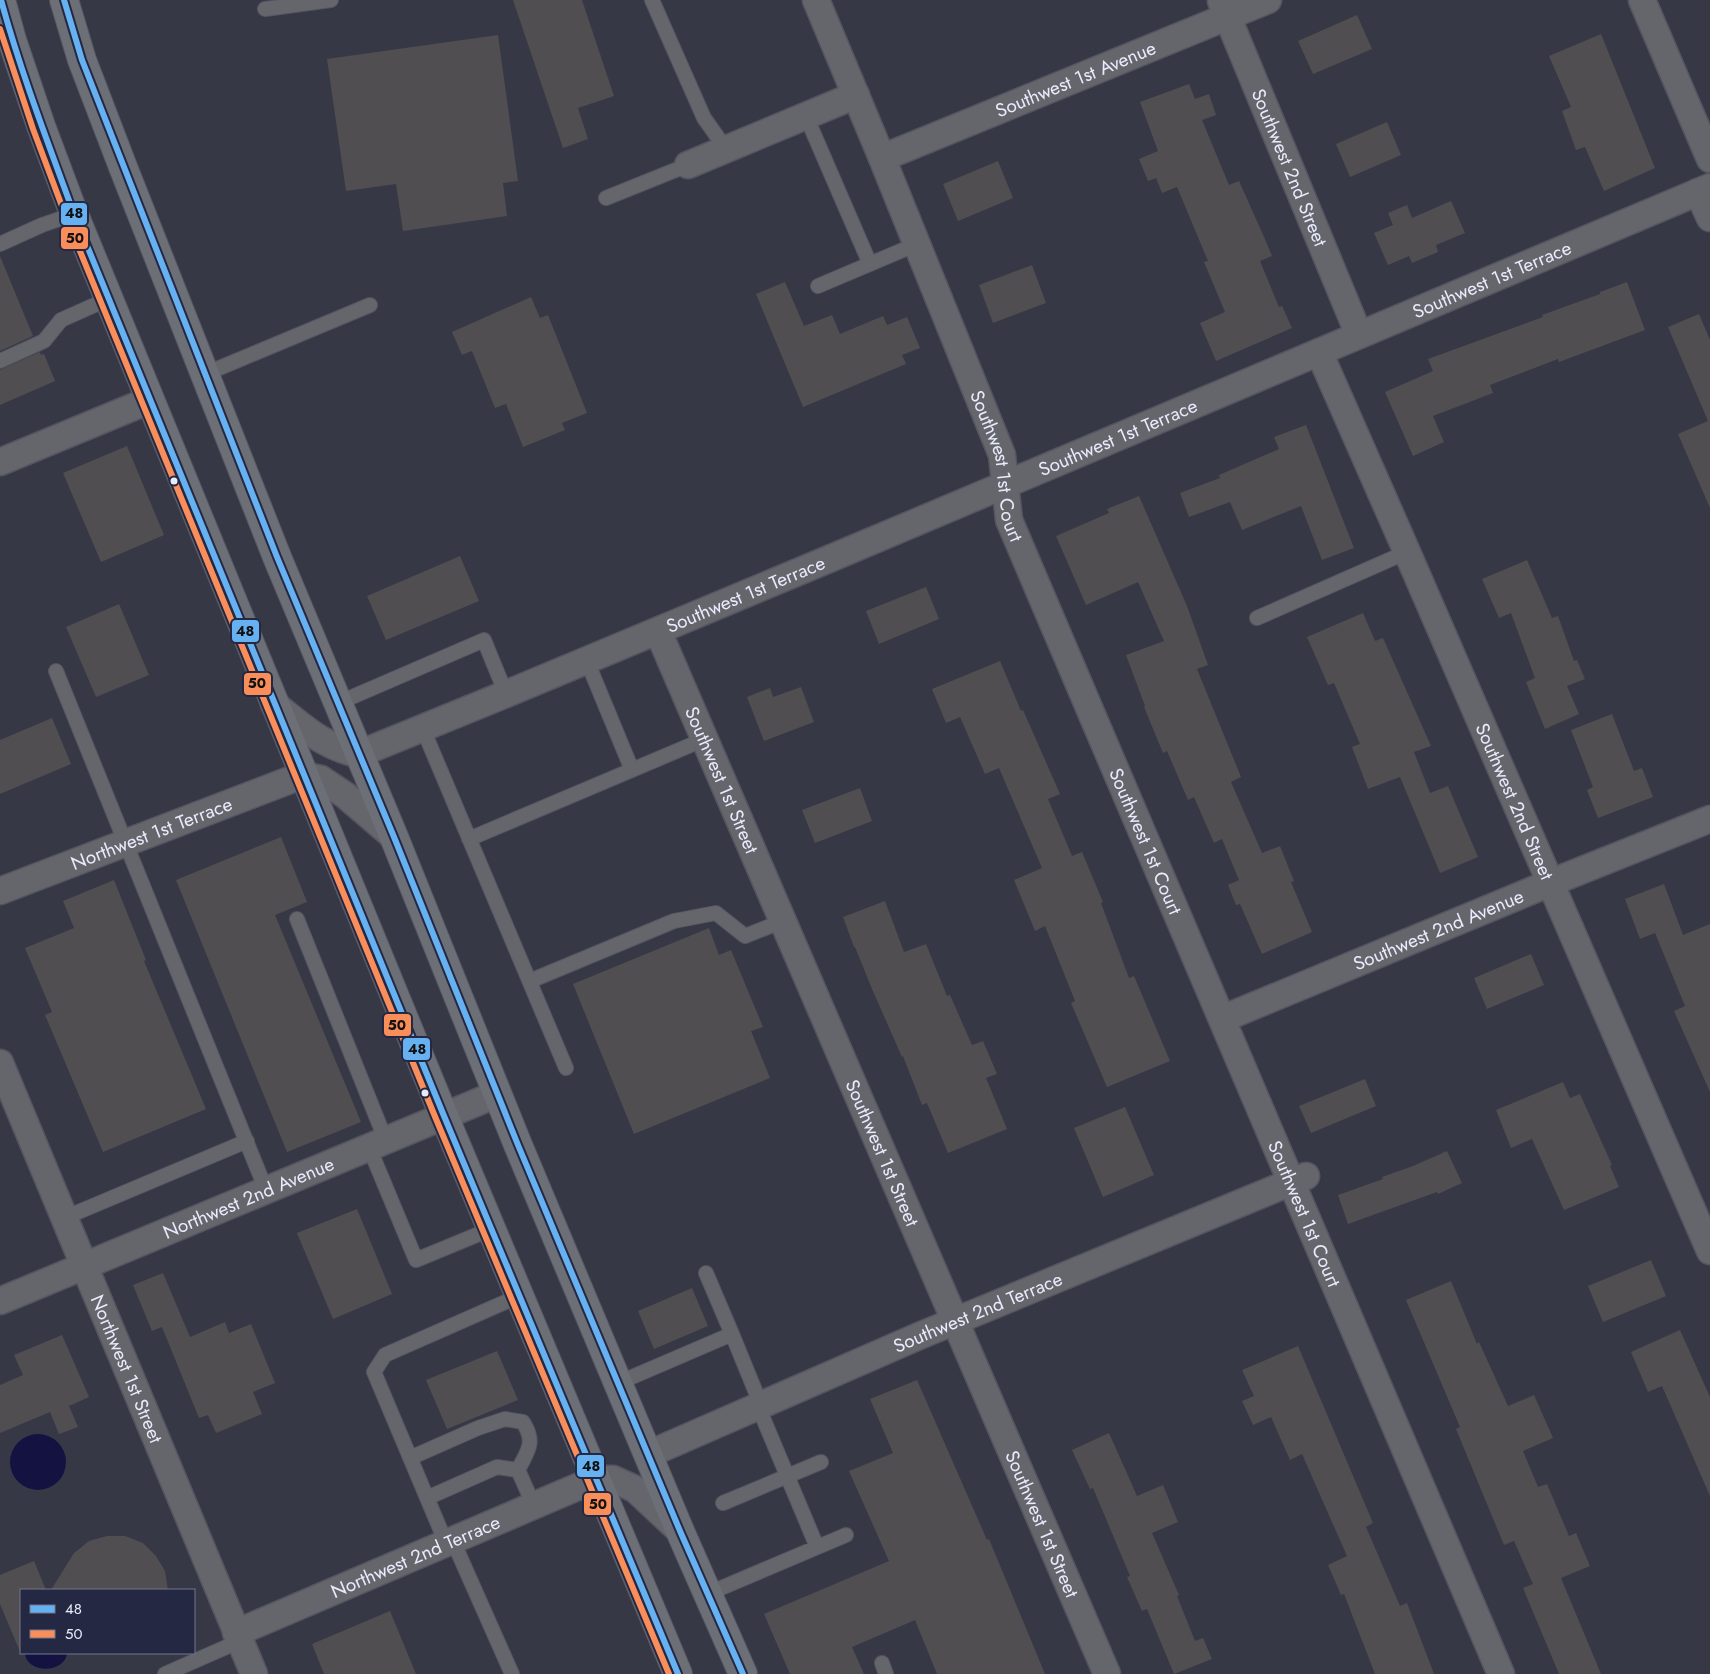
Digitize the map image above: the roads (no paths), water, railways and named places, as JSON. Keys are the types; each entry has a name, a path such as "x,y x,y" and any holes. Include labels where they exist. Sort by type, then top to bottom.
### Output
{"main road":[{"path":"1,0 6,43 41,126 108,299 444,1116 678,1674"},
{"path":"64,0 86,69 277,557 394,837 497,1094 680,1531 743,1674"}],"street":[{"name":"Southwest 1st Court","path":"816,0 1002,455 1010,520 1222,1018 1300,1179 1501,1674"},
{"name":"Southwest 1st Avenue","path":"882,158 1224,8 1268,0"},
{"path":"1642,0 1710,159"},
{"name":"Southwest 2nd Street","path":"1224,8 1359,335"},
{"path":"688,165 856,95"},
{"path":"1704,189 1710,218"},
{"name":"Southwest 1st Terrace","path":"359,754 658,631 1704,189"},
{"name":"Southwest 2nd Street","path":"1319,352 1710,1251"},
{"path":"0,462 150,400"},
{"name":"Southwest 1st Street","path":"658,631 1108,1674"},
{"path":"274,704 316,736 342,751 359,754"},
{"path":"303,775 320,779 345,795 394,837"},
{"name":"Northwest 1st Terrace","path":"0,891 303,775"},
{"name":"Southwest 2nd Avenue","path":"1222,1018 1710,819"},
{"name":"Northwest 1st Street","path":"0,1063 254,1674"},
{"name":"Northwest 2nd Avenue","path":"0,1301 497,1094"},
{"name":"Southwest 2nd Terrace","path":"649,1454 956,1321 1300,1179"},
{"path":"596,1479 614,1479 635,1489 680,1531"},
{"name":"Northwest 2nd Terrace","path":"238,1637 596,1479"}],"lane":[{"path":"265,8 331,0"},
{"path":"652,0 704,118 726,149"},
{"path":"806,116 870,264"},
{"path":"606,198 688,165"},
{"path":"0,244 42,225 74,214"},
{"path":"818,286 917,244"},
{"path":"0,361 44,341 61,320 108,299"},
{"path":"205,374 370,305"},
{"path":"1257,618 1407,552"},
{"path":"338,703 484,640 506,694"},
{"path":"586,661 632,770"},
{"path":"56,671 266,1190"},
{"path":"423,729 566,1068"},
{"path":"469,839 705,739"},
{"path":"530,981 674,920 716,913 745,936 784,921"},
{"path":"297,919 378,1144 416,1260 491,1228"},
{"path":"64,1218 246,1141"},
{"path":"706,1273 817,1547"},
{"path":"512,1674 450,1542 427,1498 374,1372 385,1355 519,1296"},
{"path":"618,1383 732,1334"},
{"path":"410,1458 478,1428 505,1419 523,1422 530,1434 529,1449 518,1470"},
{"path":"723,1503 821,1462"},
{"path":"427,1498 498,1467 518,1470"},
{"path":"518,1470 534,1506"},
{"path":"707,1594 846,1535"},
{"path":"165,1674 238,1637"}]}
